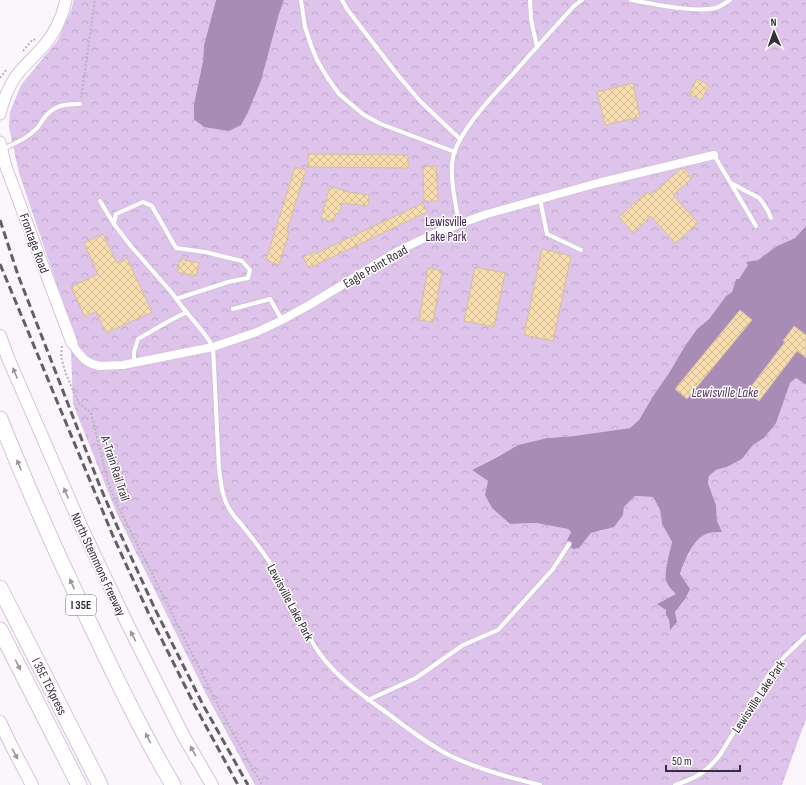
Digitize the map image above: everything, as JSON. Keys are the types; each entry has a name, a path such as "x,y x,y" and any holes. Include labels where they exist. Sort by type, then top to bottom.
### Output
{"highway":[{"name":"I 35E","path":"0,419 21,470 84,610 161,765 173,785"},
{"name":"I 35E TEXpress","path":"0,588 100,785"},
{"path":"0,630 79,785"}],"main road":[{"name":"North Stemmons Freeway","path":"0,336 8,358 84,533 183,735 212,785"},
{"path":"0,722 32,785"}],"street":[{"path":"0,114 3,95 20,70 41,49 52,35 62,17 66,0"},
{"name":"Frontage Road","path":"1,146 9,174 67,342"},
{"name":"Eagle Point Road","path":"67,342 85,360 100,366 123,365 213,347 257,332 282,320 396,252 431,235 487,214 540,199 598,183 714,155"}],"lane":[{"path":"301,0 305,27 317,60 339,94 364,115 381,124 455,152"},
{"path":"342,0 347,9 397,74 420,101 460,139"},
{"path":"530,0 530,19 537,47"},
{"path":"460,224 452,170 453,158 460,139 474,119 495,94 574,6 582,0"},
{"path":"631,0 685,8 708,9 718,7 730,0"},
{"path":"1,146 29,136 52,110 60,106 80,104"},
{"path":"714,155 756,226"},
{"path":"731,183 759,198 771,218"},
{"path":"540,199 547,234 580,250"},
{"path":"100,201 114,224 130,245 187,312 213,347"},
{"path":"114,224 116,214 143,202 152,206 176,248 205,252 242,261 250,270 248,278 228,282 176,299"},
{"path":"233,309 270,299 282,320"},
{"path":"134,363 134,352 138,339 187,312"},
{"name":"Lewisville Lake Park","path":"213,347 219,469 221,486 225,499 229,510 264,553 272,566 282,583 300,622 320,654 341,678 368,700 435,747 452,757 485,770 540,785"},
{"path":"368,700 416,678 463,645 498,630 553,569 569,544"},
{"name":"Lewisville Lake Park","path":"675,785 690,780 711,766 720,755 774,668 806,636"}],"path":[{"path":"80,104 95,0"},
{"path":"20,55 33,38 35,40 39,36"},
{"path":"0,78 8,68"},
{"name":"A-Train Rail Trail","path":"67,342 61,357 66,374 79,403 90,413 108,482 116,502 220,709 262,785"}],"green space":[{"name":"Lewisville Lake Park","path":"74,0 216,0 204,45 203,61 194,104 249,110 261,81 284,0 806,0 806,226 795,238 777,246 758,260 746,262 749,265 739,279 736,279 732,292 726,296 709,319 697,329 639,420 630,428 574,436 547,438 518,445 472,470 488,481 509,524 536,523 568,529 571,532 567,540 570,547 579,548 591,533 604,530 623,515 624,507 635,496 653,497 660,510 662,524 672,542 667,565 671,589 677,594 666,610 670,629 676,622 675,612 685,599 680,574 685,561 694,544 717,521 716,505 708,483 709,476 716,470 727,467 742,459 753,445 764,438 790,383 796,378 806,385 806,719 782,785 255,785 206,694 117,514 73,404 70,323 19,173 9,127 10,112 21,85 58,40"}],"water":[{"path":"216,0 284,0 261,81 249,110 241,125 229,131 204,127 194,119 194,104 203,61 204,45"},
{"name":"Lewisville Lake","path":"806,226 806,385 796,378 790,383 776,423 764,438 753,445 742,459 727,467 716,470 709,476 708,483 716,505 717,521 722,532 706,534 697,541 690,551 680,574 690,589 685,599 675,612 677,622 670,630 666,610 657,604 676,594 666,581 666,572 672,542 662,524 660,510 653,497 635,496 624,507 623,515 614,527 591,533 579,548 574,549 570,547 567,540 571,532 568,529 536,523 510,524 492,508 485,495 488,481 472,470 518,445 547,438 574,436 630,428 639,420 697,329 709,319 726,296 732,292 736,279 739,279 748,265 746,262 758,260 777,246 795,238"}],"building":[{"path":"697,79 709,85 701,100 689,94"},
{"path":"633,83 640,117 605,125 597,92"},
{"path":"308,154 408,155 408,168 308,167"},
{"path":"436,166 438,201 424,201 423,167"},
{"path":"295,167 306,170 287,230 289,232 279,265 266,260"},
{"path":"684,168 692,178 673,195 698,223 675,243 651,216 633,233 619,217 647,192 650,195"},
{"path":"330,186 348,192 369,195 368,206 342,203 339,214 336,213 333,222 321,218"},
{"path":"423,203 427,212 309,268 303,257 314,252 315,254"},
{"path":"103,234 117,263 127,258 152,312 106,333 96,311 85,317 71,287 98,274 84,243"},
{"path":"542,249 571,256 553,341 524,335"},
{"path":"180,259 199,263 196,276 177,272"},
{"path":"475,267 505,273 494,327 464,321"},
{"path":"428,268 442,271 433,322 419,320"},
{"path":"740,310 752,320 687,399 675,389"},
{"path":"794,326 806,335 806,358 797,351 759,401 747,392 785,342 783,341"}],"railway":[{"path":"0,220 18,275 99,484 120,533 155,609 202,703 248,785"},
{"path":"0,264 113,536 148,612 195,706 238,785"}]}
